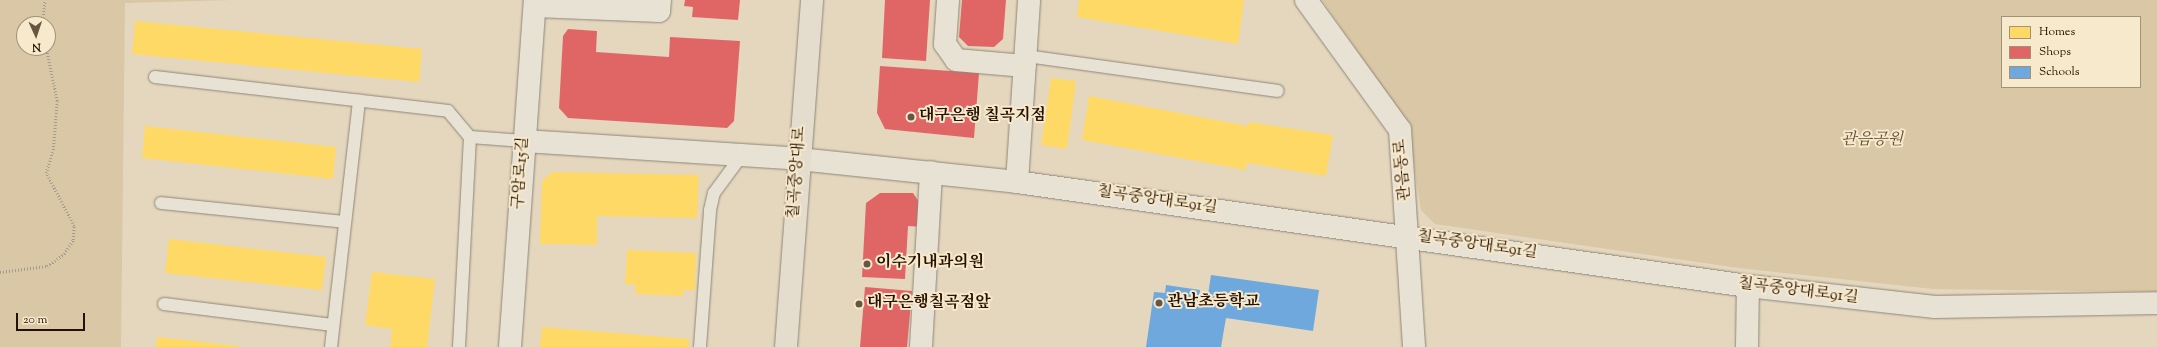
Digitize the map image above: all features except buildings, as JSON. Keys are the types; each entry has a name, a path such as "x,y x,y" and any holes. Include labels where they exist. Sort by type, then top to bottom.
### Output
{"main road":[{"name":"칠곡중앙대로","path":"786,347 812,0"}],"street":[{"path":"535,3 659,11 660,0"},
{"path":"948,0 945,44 956,60 1025,61"},
{"path":"1017,182 1029,0"},
{"name":"관음동로","path":"1306,0 1400,130 1409,236 1414,347"},
{"name":"구암로15길","path":"510,347 535,3"},
{"name":"칠곡중앙대로91길","path":"524,142 799,159 1017,182 1409,236 1748,286 1935,307 2157,303"},
{"path":"921,347 931,172"},
{"path":"1747,347 1748,286"}],"lane":[{"path":"1025,61 1278,91"},
{"path":"155,77 448,111 470,137 459,347"},
{"path":"331,347 359,101"},
{"path":"470,137 524,142"},
{"path":"700,347 710,210 714,193 742,155"},
{"path":"161,203 345,222"},
{"path":"164,304 333,325"}],"path":[{"path":"43,16 45,0"},
{"path":"0,272 47,266 64,254 73,240 74,226 46,173 53,150 57,101 48,56"}],"green space":[{"path":"0,0 232,0 125,3 121,347 0,347"},
{"name":"관음공원","path":"1322,0 2157,0 2157,292 1933,289 1739,268 1435,224 1421,210 1407,124"}],"place":[{"name":"대구은행 칠곡지점","path":"911,117"},
{"name":"이수기내과의원","path":"867,264"},
{"name":"관남초등학교","path":"1159,303"},
{"name":"대구은행칠곡점앞","path":"859,304"}]}
